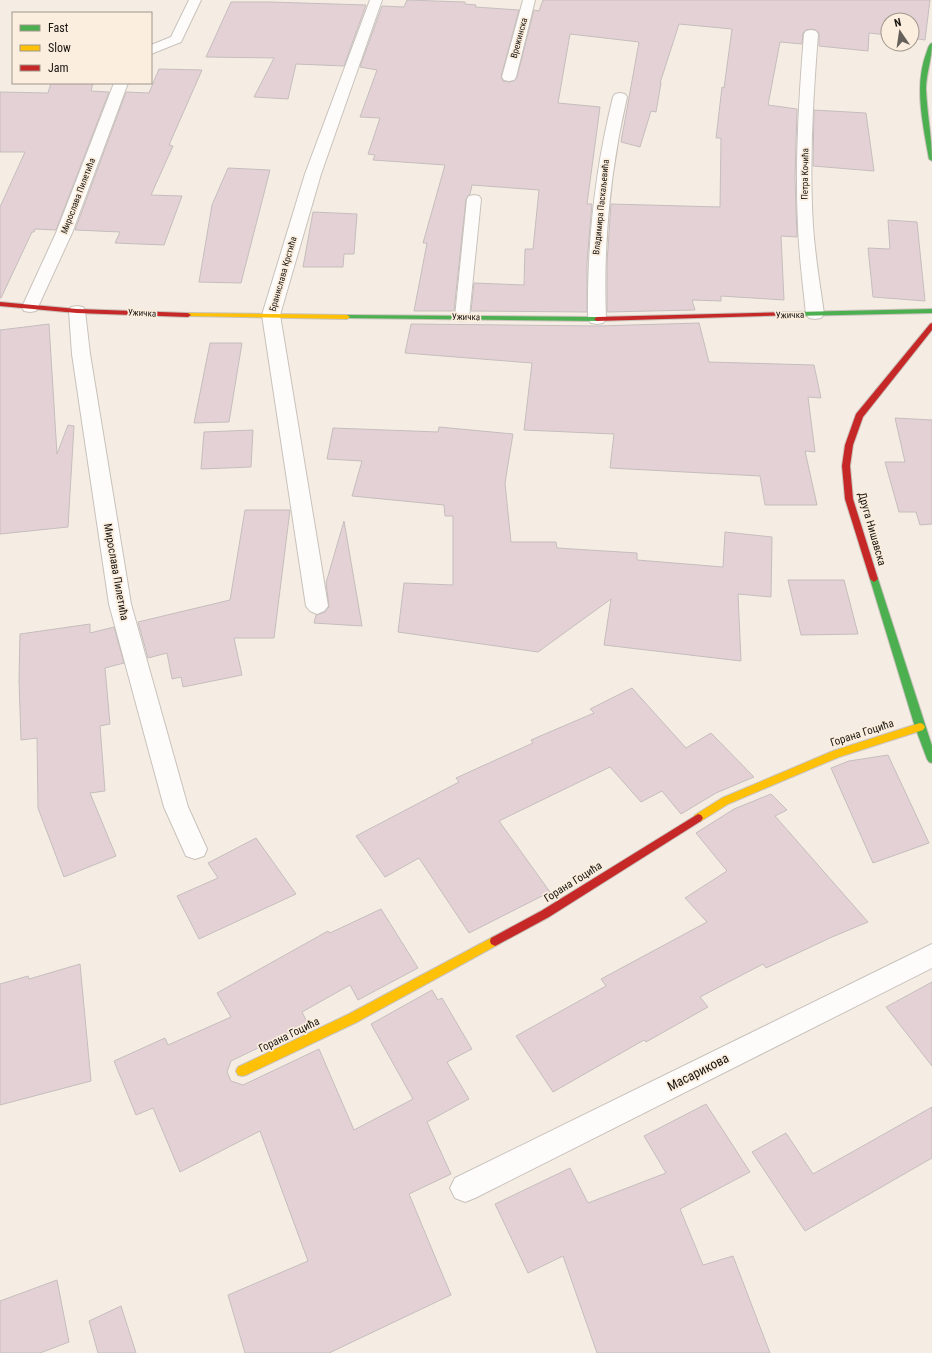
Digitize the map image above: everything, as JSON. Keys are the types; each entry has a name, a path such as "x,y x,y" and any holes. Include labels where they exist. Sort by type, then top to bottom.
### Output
{"street":[{"path":"152,50 176,39 195,0"},
{"name":"Бранислава Крстића","path":"317,606 271,315 313,174 376,0"},
{"name":"Врежинска","path":"509,77 530,0"},
{"name":"Петра Кочића","path":"811,34 807,86 805,212 807,245 815,314"},
{"path":"932,45 927,54 922,80 932,159"},
{"name":"Мирослава Пилетића","path":"30,307 64,233 120,84"},
{"name":"Владимира Паскаљевића","path":"597,319 596,256 601,196 611,131 620,97"},
{"name":"Ужичка","path":"0,304 77,311 172,315 597,319 932,311"},
{"name":"Мирослава Пилетића","path":"77,311 82,354 120,604 176,807 195,849"},
{"name":"Друга Нишавска","path":"932,325 859,416 849,445 846,466 849,499 920,727 932,758"},
{"name":"Горана Гоцића","path":"242,1071 353,1018 545,914 726,800 836,754 920,727"},
{"name":"Масарикова","path":"465,1188 932,955"}],"lane":[{"path":"462,317 474,199"}],"building":[{"path":"407,0 465,2 465,4 476,5 475,7 519,10 501,77 503,81 509,82 514,81 517,77 534,10 539,11 543,0 930,0 925,40 920,39 920,12 880,12 880,34 869,33 868,51 819,46 819,33 816,30 811,29 806,30 803,33 802,44 780,42 768,105 797,109 795,178 797,237 781,236 784,300 721,296 721,301 692,300 695,310 607,312 607,263 611,204 720,207 721,138 716,138 722,87 724,88 732,29 679,24 660,83 656,112 651,111 640,147 621,142 639,42 570,34 558,103 600,107 587,204 592,204 587,262 587,312 471,311 474,283 524,285 525,249 533,249 539,190 472,185 470,194 466,199 454,311 414,311 427,243 423,243 445,165 373,160 375,155 368,154 380,118 360,117 377,70 360,67 382,6 404,7"},
{"path":"231,2 366,5 344,66 296,64 288,99 254,97 274,58 206,57"},
{"path":"159,69 202,70 169,145 173,146 151,195 182,196 164,245 115,243 120,232 75,230 126,92 149,93"},
{"path":"51,84 93,84 91,91 109,92 56,230 35,229 34,232 32,232 0,298 0,207 25,152 0,152 0,92 48,93"},
{"path":"814,110 866,113 874,171 813,166"},
{"path":"228,168 270,170 241,283 199,282 212,205"},
{"path":"313,212 357,214 354,254 344,254 343,267 303,267"},
{"path":"888,220 917,222 925,301 873,297 868,248 890,249"},
{"path":"699,323 709,362 814,365 821,398 808,397 815,452 805,451 817,505 765,505 760,476 610,468 614,434 524,430 532,363 405,353 411,324 597,326"},
{"path":"49,324 57,454 68,425 74,426 68,527 0,534 0,330"},
{"path":"210,343 242,343 229,422 194,423"},
{"path":"895,418 932,420 932,524 920,525 916,512 899,512 885,462 905,462"},
{"path":"439,427 513,434 505,483 511,542 556,542 557,548 637,553 637,560 723,567 725,532 772,537 771,597 738,594 741,661 604,645 611,599 538,652 398,632 404,583 453,585 453,516 445,516 444,505 352,496 362,461 327,459 333,428 438,432"},
{"path":"253,430 251,467 201,469 204,432"},
{"path":"245,510 290,510 274,638 234,638 242,675 183,687 181,677 172,679 167,653 148,658 138,622 230,600"},
{"path":"344,521 362,626 314,623 316,615 325,612 329,607 326,583"},
{"path":"788,580 844,580 858,634 801,635"},
{"path":"90,624 90,633 114,627 124,663 105,668 110,724 100,726 105,791 90,793 116,856 64,877 38,808 37,738 21,740 19,680 20,634"},
{"path":"632,688 686,748 711,733 754,777 716,793 681,814 662,791 641,802 610,767 499,821 550,892 469,933 419,858 385,877 356,836 459,782 456,778 533,743 531,740 594,713 590,709"},
{"path":"888,755 929,843 873,863 831,768 849,761"},
{"path":"771,794 787,810 775,816 868,922 766,968 763,964 700,997 708,1007 646,1042 644,1040 553,1092 516,1036 606,986 601,979 707,922 685,898 727,871 696,833 734,809"},
{"path":"256,838 296,894 199,939 177,896 218,878 208,863"},
{"path":"381,909 418,968 358,1000 350,985 302,1012 308,1024 231,1061 227,1072 231,1081 243,1085 319,1049 354,1130 413,1099 371,1024 432,990 438,1000 442,998 472,1049 447,1062 469,1099 427,1122 451,1174 409,1194 451,1295 329,1353 245,1353 228,1295 308,1261 260,1131 180,1172 153,1108 136,1115 114,1061 165,1038 168,1045 231,1017 217,993 328,931 330,933"},
{"path":"80,964 91,1081 0,1105 0,984 28,976 29,979"},
{"path":"932,982 932,1066 886,1007"},
{"path":"706,1104 750,1172 680,1209 703,1265 733,1256 770,1353 597,1353 563,1256 528,1273 495,1204 570,1168 588,1203 666,1173 644,1136"},
{"path":"932,1107 932,1158 805,1231 752,1152 786,1133 813,1174"},
{"path":"57,1280 69,1342 40,1353 0,1353 0,1301"},
{"path":"121,1306 136,1353 98,1353 89,1321"}],"traffic: fast":[{"path":"932,45 927,59 923,87 925,116 932,159"},
{"path":"794,314 932,311"},
{"path":"347,317 597,319"},
{"path":"874,579 920,727 932,759"}],"traffic: slow":[{"path":"188,315 347,317"},
{"path":"698,818 725,801 836,754 920,727"},
{"path":"242,1071 353,1018 495,941"}],"traffic: jam":[{"path":"0,304 77,311 188,315"},
{"path":"597,319 794,314"},
{"path":"874,579 849,499 846,466 849,445 859,416 932,325"},
{"path":"495,941 545,914 698,818"}]}
